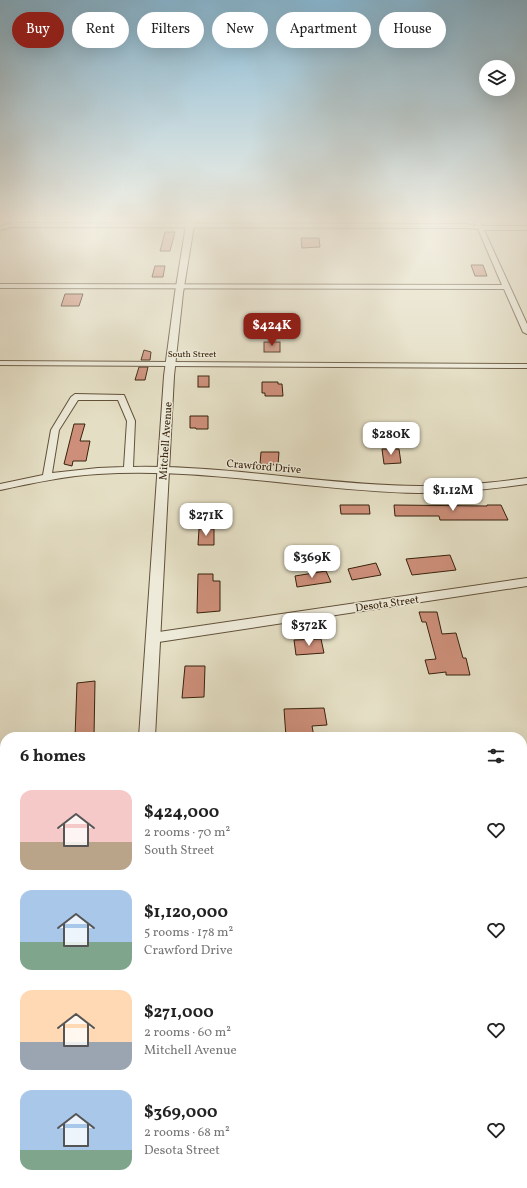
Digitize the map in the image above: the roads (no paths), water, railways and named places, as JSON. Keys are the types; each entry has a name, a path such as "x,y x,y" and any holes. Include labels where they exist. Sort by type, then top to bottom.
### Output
{"street":[{"name":"Mitchell Avenue","path":"147,732 170,364 182,274"},
{"path":"500,274 527,332"},
{"path":"0,286 506,287"},
{"name":"South Street","path":"0,364 527,366"},
{"path":"47,476 56,430 75,397 121,397 131,421 128,471"},
{"name":"Crawford Drive","path":"0,487 19,481 47,476 128,471 163,471 404,490 455,489 527,481"},
{"name":"Desota Street","path":"152,638 527,582"}]}
